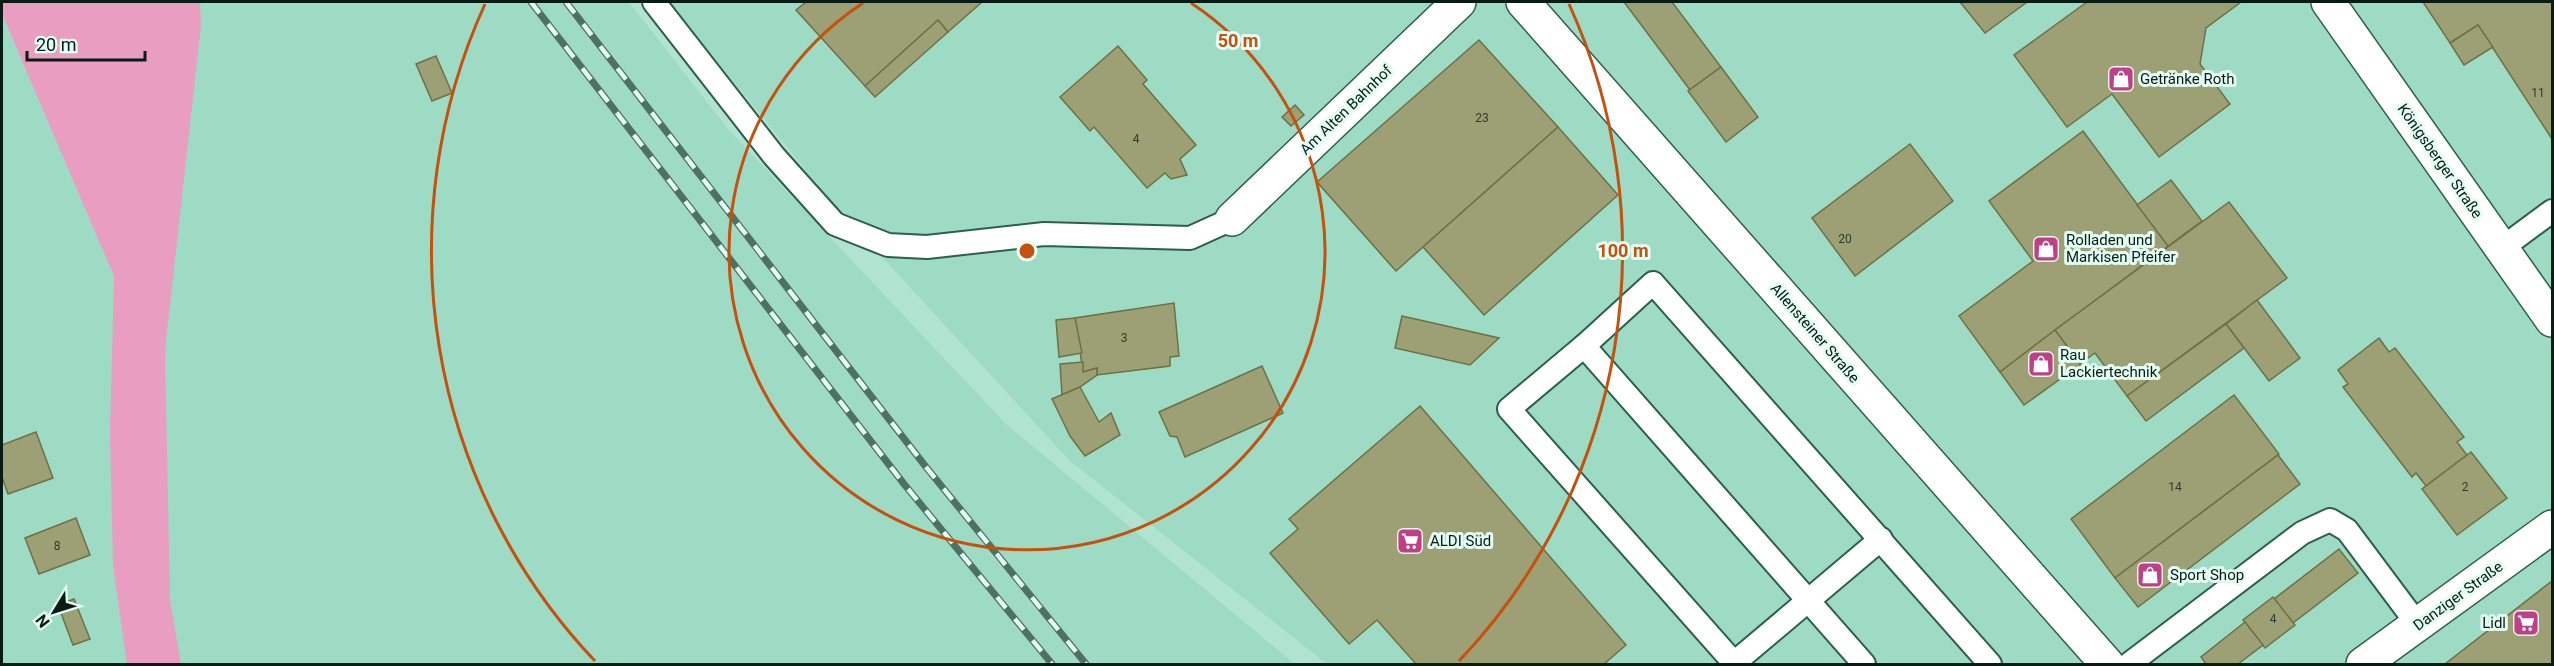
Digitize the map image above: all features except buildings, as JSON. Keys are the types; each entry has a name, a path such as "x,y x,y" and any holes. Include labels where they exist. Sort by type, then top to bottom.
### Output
{"street":[{"name":"Am Alten Bahnhof","path":"1232,219 1459,2"},
{"name":"Allensteiner Straße","path":"1523,2 2107,664"},
{"name":"Königsberger Straße","path":"2328,2 2553,320"},
{"name":"Danziger Straße","path":"2363,664 2553,527"}],"lane":[{"path":"654,2 774,156 835,224 888,245 927,247 1044,234 1190,238 1232,219"},
{"path":"2502,248 2553,211"},
{"path":"1881,539 1734,664 1509,409 1584,346 1653,283 1881,539 1990,664"},
{"path":"1584,346 1864,664"},
{"path":"2129,664 2302,533 2330,520 2348,530 2418,625"}],"shaded area":[{"path":"2,2 200,2 201,25 165,350 170,600 181,664 127,664 113,565 110,432 114,276 2,14"},
{"path":"26,2 629,2 728,129 1006,424 1295,664 2,664 2,14 19,55"},
{"path":"669,2 2552,2 2552,664 1327,664 1070,461 835,206"}],"railway":[{"path":"531,2 904,484 1052,664"},
{"path":"566,2 926,467 1086,664"}],"place":[{"name":"Getränke Roth","path":"2121,79"},
{"name":"Rolladen und Markisen Pfeifer","path":"2046,249"},
{"name":"Rau Lackiertechnik","path":"2041,364"},
{"name":"ALDI Süd","path":"1410,541"},
{"name":"Sport Shop","path":"2150,575"},
{"name":"Lidl","path":"2526,623"}]}
